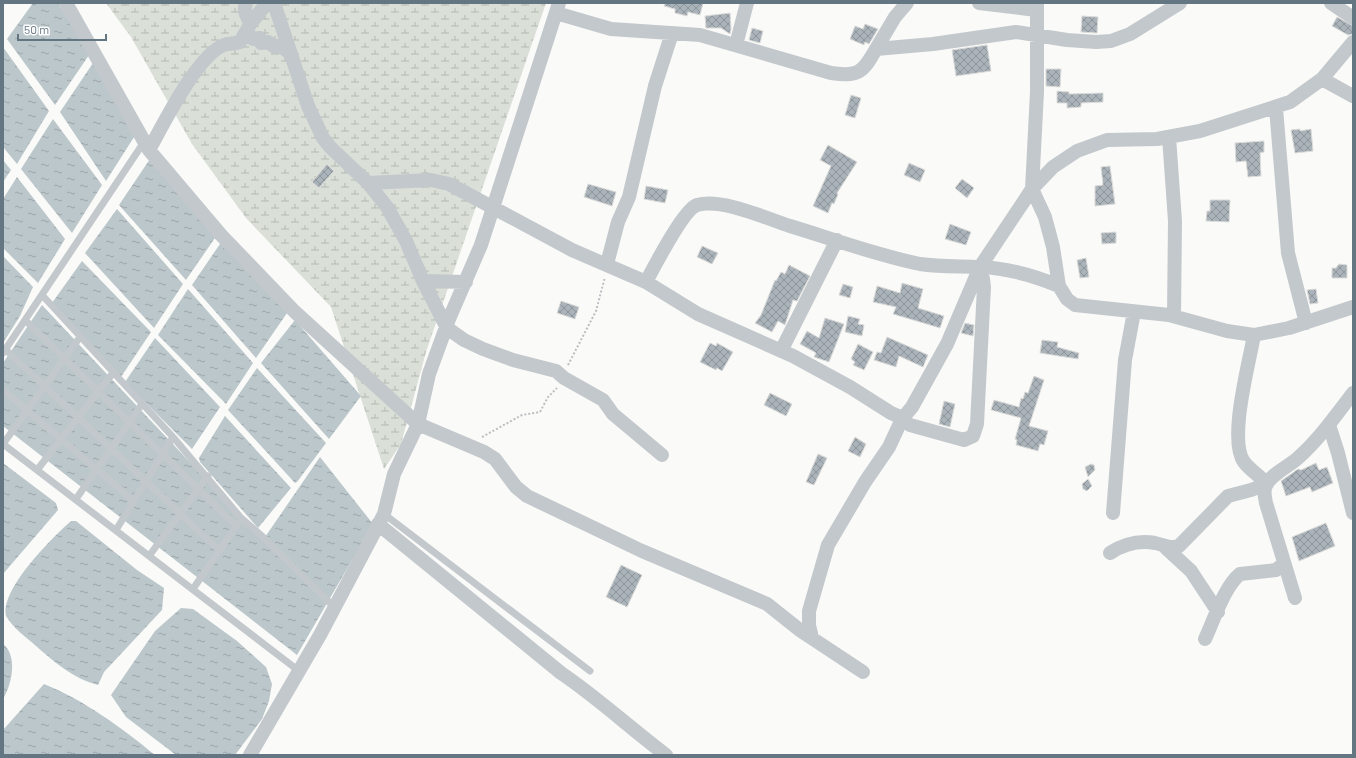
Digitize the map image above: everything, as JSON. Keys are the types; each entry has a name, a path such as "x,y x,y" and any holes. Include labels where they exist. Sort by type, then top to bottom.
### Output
{"street":[{"path":"66,3 146,146 221,235 295,312 418,424 484,452 496,459 516,487 527,496 642,551 767,604 812,638 863,672"},
{"path":"246,3 247,18 253,39 260,38 261,43 268,42 275,48 282,47 291,54"},
{"path":"146,146 192,77 210,54 224,45 240,42 267,3"},
{"path":"274,3 308,106 323,138 330,147 368,183 387,207 406,241 422,281 447,328 464,340 483,349 513,360 556,372 582,387 603,400 613,414 662,456"},
{"path":"736,45 747,3"},
{"path":"250,755 299,671 381,519 394,474 418,424 429,374 449,319 481,245 557,8 611,28 700,35 831,73 846,75 855,74 864,69 895,17 907,3"},
{"path":"979,3 1036,7 1037,92 1032,190 1045,218 1053,247 1059,286 1067,299 1075,305 1174,316 1227,331 1254,336 1270,334 1353,307"},
{"path":"876,49 933,44 1016,32 1036,36 1096,42 1111,41 1130,34 1180,3"},
{"path":"1331,3 1353,18"},
{"path":"607,264 618,222 629,197 654,86 672,33"},
{"path":"812,638 809,625 809,611 828,545 865,482 889,447 902,418 912,406 947,344 979,269 1032,190 1053,167 1076,151 1114,138 1157,139 1169,137 1200,131 1276,108 1295,99 1322,79 1353,42"},
{"path":"1322,79 1353,96"},
{"path":"1276,108 1288,253 1306,323"},
{"path":"1169,137 1175,221 1174,316"},
{"path":"368,183 441,181 449,184 572,250 646,282 698,314 781,351 850,388 902,418 910,425 964,440 973,436 977,424 984,287 979,269"},
{"path":"646,282 685,215 695,206 710,202 729,206 920,264 1009,271 1043,279 1059,286"},
{"path":"781,351 837,240"},
{"path":"422,281 466,282"},
{"path":"1112,514 1125,360 1134,312"},
{"path":"1254,336 1238,421 1238,440 1240,453 1245,463 1266,484"},
{"path":"1166,548 1179,546 1228,496 1251,490 1266,484 1299,457 1329,425 1353,392"},
{"path":"1329,425 1350,486 1353,513"},
{"path":"1266,484 1264,491 1266,503 1295,598"},
{"path":"381,519 561,673 589,692 632,730 666,755"},
{"path":"1110,553 1120,547 1138,542 1157,543 1166,548 1191,571 1218,612"},
{"path":"1205,639 1230,586 1240,574 1276,570 1284,563"}],"lane":[{"path":"146,146 4,351 45,386 112,448 145,482 219,550"},
{"path":"42,295 208,476 241,518 263,536 334,607"},
{"path":"25,320 64,360 236,526"},
{"path":"80,337 3,444 299,671"},
{"path":"37,470 113,373"},
{"path":"3,390 134,501"},
{"path":"76,499 142,404"},
{"path":"116,530 173,437"},
{"path":"149,556 181,515 208,476"},
{"path":"193,589 241,518"},
{"path":"381,519 590,671"}],"green space":[{"path":"106,3 546,3 426,352 401,444 384,469 331,307 246,218 192,144 131,37"}],"water":[{"path":"33,3 58,3 89,55 55,105 7,39"},
{"path":"3,47 49,111 17,164 3,147"},
{"path":"93,63 136,134 106,181 60,112"},
{"path":"53,119 102,185 72,233 21,169"},
{"path":"150,159 217,235 186,280 119,205"},
{"path":"3,160 11,170 3,182"},
{"path":"17,177 65,239 38,283 3,248 3,199"},
{"path":"117,209 183,284 154,328 85,253"},
{"path":"222,241 287,313 256,358 192,285"},
{"path":"3,256 33,287 20,316 3,343"},
{"path":"82,261 151,332 121,377 52,303"},
{"path":"188,289 253,363 226,404 158,335"},
{"path":"42,305 263,540 320,457 373,524 297,655 3,426 3,363"},
{"path":"295,320 361,396 329,439 261,363"},
{"path":"155,338 220,407 192,449 125,382"},
{"path":"257,368 326,443 295,483 228,410"},
{"path":"225,416 291,488 258,528 200,462 199,458"},
{"path":"3,463 56,503 58,510 3,574"},
{"path":"71,521 76,521 137,570 164,588 162,610 104,672 98,685 81,679 57,664 20,632 6,616 6,605 19,578 41,551"},
{"path":"181,608 193,609 237,641 266,667 272,684 269,701 262,719 235,755 176,755 126,717 111,695 155,631"},
{"path":"3,644 8,649 11,656 12,670 9,686 3,699"},
{"path":"44,684 88,706 155,755 3,755 3,730"}],"building":[{"path":"665,3 703,3 700,15 688,12 687,16 675,13 675,9 664,6"},
{"path":"730,13 730,34 721,28 706,28 705,16"},
{"path":"1082,16 1098,17 1097,33 1081,32"},
{"path":"1337,17 1353,26 1353,34 1348,35 1332,26"},
{"path":"865,24 878,29 869,44 865,42 864,45 850,39 855,26 863,29"},
{"path":"752,28 763,31 760,43 749,40"},
{"path":"987,45 991,71 956,76 952,50"},
{"path":"1046,69 1061,69 1060,87 1046,86"},
{"path":"1057,91 1069,92 1069,94 1103,93 1103,102 1081,103 1081,107 1067,108 1067,103 1057,103"},
{"path":"851,95 861,98 855,118 845,115"},
{"path":"1300,129 1300,131 1311,129 1313,151 1295,153 1291,130"},
{"path":"1264,141 1264,152 1260,153 1261,176 1248,177 1246,161 1236,162 1235,143"},
{"path":"828,145 857,162 837,193 838,194 834,204 832,203 828,213 813,206 831,166 820,160"},
{"path":"909,163 925,170 920,182 904,175"},
{"path":"327,164 334,171 319,188 312,182"},
{"path":"1110,166 1115,204 1095,206 1095,186 1103,185 1101,167"},
{"path":"962,179 974,188 967,198 955,188"},
{"path":"588,184 616,192 612,206 584,197"},
{"path":"646,186 668,190 665,203 644,199"},
{"path":"1210,200 1230,200 1229,222 1206,221 1207,211 1210,211"},
{"path":"950,224 971,232 966,245 945,239"},
{"path":"1116,232 1116,243 1102,244 1101,233"},
{"path":"702,246 718,253 712,264 697,257"},
{"path":"1086,258 1089,277 1080,278 1077,260"},
{"path":"1339,264 1347,265 1347,278 1332,278 1332,268 1336,268"},
{"path":"789,265 810,276 797,301 793,300 785,325 778,321 772,332 755,323 761,315 775,280 776,281 781,272 785,274"},
{"path":"902,283 923,289 918,308 944,316 940,328 893,314 896,307 873,302 877,286 900,293"},
{"path":"843,284 853,287 850,298 839,295"},
{"path":"1316,289 1318,303 1310,304 1307,290"},
{"path":"561,301 579,307 575,319 557,313"},
{"path":"848,316 860,319 858,324 864,325 862,336 845,332"},
{"path":"825,318 844,324 829,362 814,357 816,353 800,344 807,331 819,338"},
{"path":"965,323 974,325 973,336 961,333"},
{"path":"887,337 928,355 923,367 899,356 896,367 874,360 877,352 881,353"},
{"path":"1042,340 1058,342 1057,347 1079,353 1078,359 1040,353"},
{"path":"710,343 716,346 717,343 733,352 722,371 717,368 716,370 700,362"},
{"path":"858,344 873,352 864,370 853,365 855,362 851,359"},
{"path":"1034,376 1044,380 1029,426 1048,431 1044,445 1040,444 1038,451 1016,445 1017,440 1015,439 1021,418 991,410 994,400 1019,407 1021,398 1023,399 1025,392 1028,393"},
{"path":"770,393 792,404 786,416 764,405"},
{"path":"944,401 955,404 950,427 939,424"},
{"path":"855,437 866,444 860,457 848,451"},
{"path":"818,454 827,458 814,485 806,482"},
{"path":"1316,463 1319,470 1327,467 1333,483 1312,492 1310,487 1286,496 1281,481 1298,469 1301,470"},
{"path":"1091,464 1094,465 1095,470 1088,477 1085,467"},
{"path":"1088,479 1092,486 1087,491 1083,489 1082,484"},
{"path":"1326,523 1335,546 1299,561 1292,537"},
{"path":"621,565 642,575 627,607 606,597"}]}
